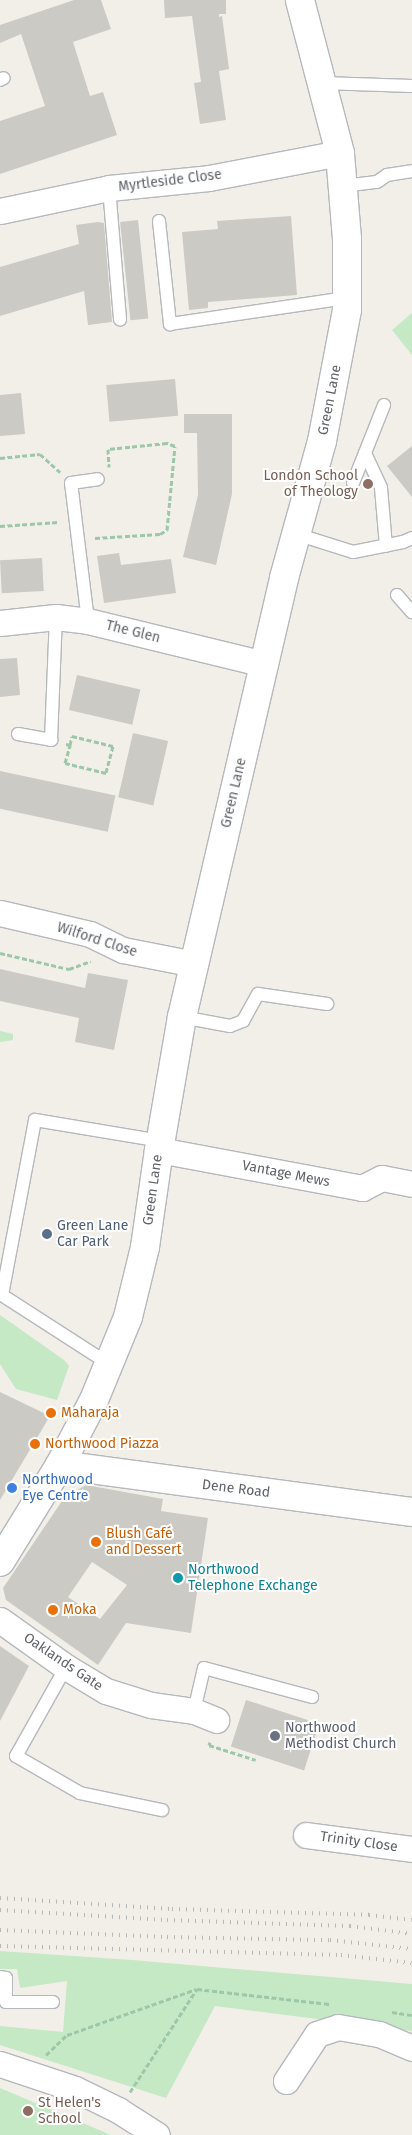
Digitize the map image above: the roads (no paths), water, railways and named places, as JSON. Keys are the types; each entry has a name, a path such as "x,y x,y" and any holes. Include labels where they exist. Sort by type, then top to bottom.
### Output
{"main road":[{"name":"Green Lane","path":"1,1557 60,1465 94,1400 128,1317 143,1256 182,1017 296,534 322,441 347,310 347,239 340,153 300,0"},
{"name":"Dene Road","path":"60,1465 412,1512"}],"street":[{"name":"Myrtleside Close","path":"0,211 109,188 209,178 340,153"},
{"name":"The Glen","path":"0,622 56,617 88,622 265,664"},
{"name":"Wilford Close","path":"0,913 90,934 123,950 195,964"},
{"name":"Vantage Mews","path":"160,1145 362,1188 382,1178 412,1184"},
{"name":"Oaklands Gate","path":"0,1620 66,1667 106,1691 151,1705 205,1715"},
{"name":"Trinity Close","path":"306,1835 412,1849"},
{"path":"286,2080 317,2034 338,2027 379,2034 412,2048"},
{"path":"0,2064 75,2089 118,2110 157,2135"}],"lane":[{"path":"322,83 412,86"},
{"path":"343,186 377,182 387,175 412,172"},
{"path":"109,188 120,320"},
{"path":"160,221 170,324 347,298"},
{"path":"353,482 384,405"},
{"path":"365,453 382,488 386,546"},
{"path":"88,622 71,483 98,479"},
{"path":"296,534 353,552 386,546 412,538"},
{"path":"397,595 412,612"},
{"path":"18,734 51,740 56,617"},
{"path":"182,1017 230,1026 243,1021 258,994 327,1004"},
{"path":"109,1364 2,1295 35,1120 124,1135 160,1145"},
{"path":"66,1667 16,1756 80,1793 162,1810"},
{"path":"205,1715 204,1668 312,1697"},
{"path":"0,1978 6,1978 6,2002 53,2002"}],"railway":[{"path":"0,1898 172,1909 369,1915 412,1920"},
{"path":"0,1910 167,1920 350,1926 412,1934"},
{"path":"0,1930 167,1937 330,1940 412,1949"},
{"path":"0,1946 341,1955 412,1963"}],"place":[{"name":"London School of Theology","path":"368,484"},
{"name":"Green Lane Car Park","path":"47,1234"},
{"name":"Maharaja","path":"51,1413"},
{"name":"Northwood Piazza","path":"35,1444"},
{"name":"Northwood Eye Centre","path":"12,1488"},
{"name":"Blush Café and Dessert","path":"96,1542"},
{"name":"Northwood Telephone Exchange","path":"178,1578"},
{"name":"Moka","path":"53,1610"},
{"name":"Northwood Methodist Church","path":"275,1736"},
{"name":"St Helen's School","path":"28,2111"}]}
